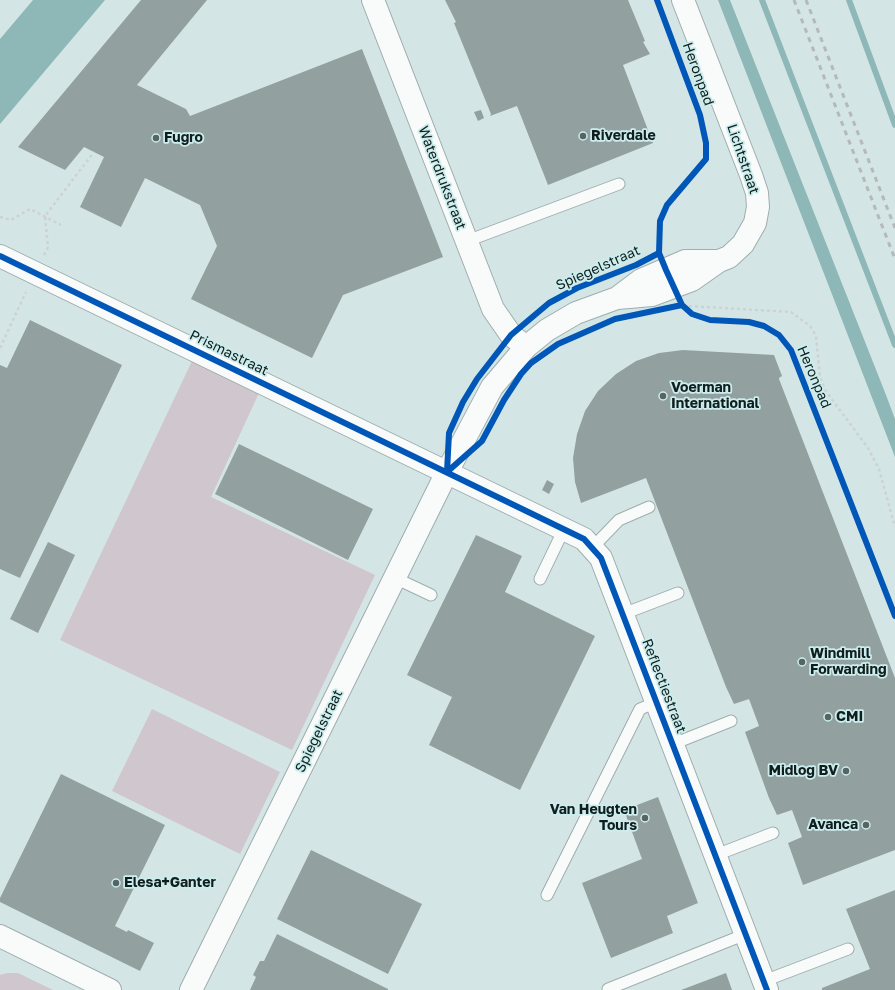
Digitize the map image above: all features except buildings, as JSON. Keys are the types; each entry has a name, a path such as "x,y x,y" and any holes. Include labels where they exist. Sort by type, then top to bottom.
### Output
{"street":[{"name":"Waterdrukstraat","path":"373,0 493,309 511,335 526,346"},
{"name":"Lichtstraat","path":"683,0 757,193 758,207 755,223 743,244 729,257 719,261"},
{"name":"Prismastraat","path":"0,256 447,472"},
{"name":"Spiegelstraat","path":"191,990 447,472 492,387 526,346 547,330 576,313 616,298 641,280 686,261 719,261"},
{"name":"Reflectiestraat","path":"447,472 584,539 601,558 765,986"},
{"path":"0,936 110,990"}],"lane":[{"path":"467,241 618,184"},
{"path":"592,548 619,520 649,507"},
{"path":"540,580 564,530"},
{"path":"395,578 431,595"},
{"path":"623,614 678,593"},
{"path":"547,895 640,709 657,702"},
{"path":"673,744 731,721"},
{"path":"716,855 773,833"},
{"path":"608,989 746,934"},
{"path":"765,986 848,949"}],"path":[{"path":"0,348 48,247 45,216 94,152"},
{"path":"0,217 11,220 30,209 61,225"},
{"path":"682,306 692,314"},
{"path":"682,306 721,306 791,312 810,326 816,336 820,377 826,390 868,448 879,469 895,527"}],"shaded area":[{"path":"192,361 259,393 211,497 375,575 292,750 60,640"},
{"path":"152,709 280,772 240,854 112,791"},
{"path":"7,973 18,973 53,990 0,990 0,975"}],"water":[{"path":"33,0 105,0 0,124 0,39"},
{"path":"718,0 730,0 886,395 895,419 895,457"}],"waterway":[{"path":"762,0 895,345"},
{"path":"849,0 895,125"}],"railway":[{"path":"794,0 895,259"},
{"path":"806,0 895,228"}],"cycle path":[{"name":"Heronpad","path":"657,0 700,115 706,143 706,159 667,205 660,221 659,253 682,305 692,314 710,320 749,322 764,326 779,335 791,350 895,616"},
{"path":"447,472 449,433 463,402 477,379 511,335 549,303 577,288 636,265 659,253"},
{"path":"0,256 584,539 601,558 767,990"},
{"path":"447,472 482,441 504,400 521,374 531,363 558,344 615,319 682,305"}],"place":[{"name":"Riverdale","path":"583,136"},
{"name":"Fugro","path":"156,138"},
{"name":"Voerman International","path":"663,396"},
{"name":"Windmill Forwarding","path":"802,662"},
{"name":"CMI","path":"828,717"},
{"name":"Midlog BV","path":"846,771"},
{"name":"Van Heugten Tours","path":"645,818"},
{"name":"Avanca","path":"866,825"},
{"name":"Elesa+Ganter","path":"116,883"}]}
